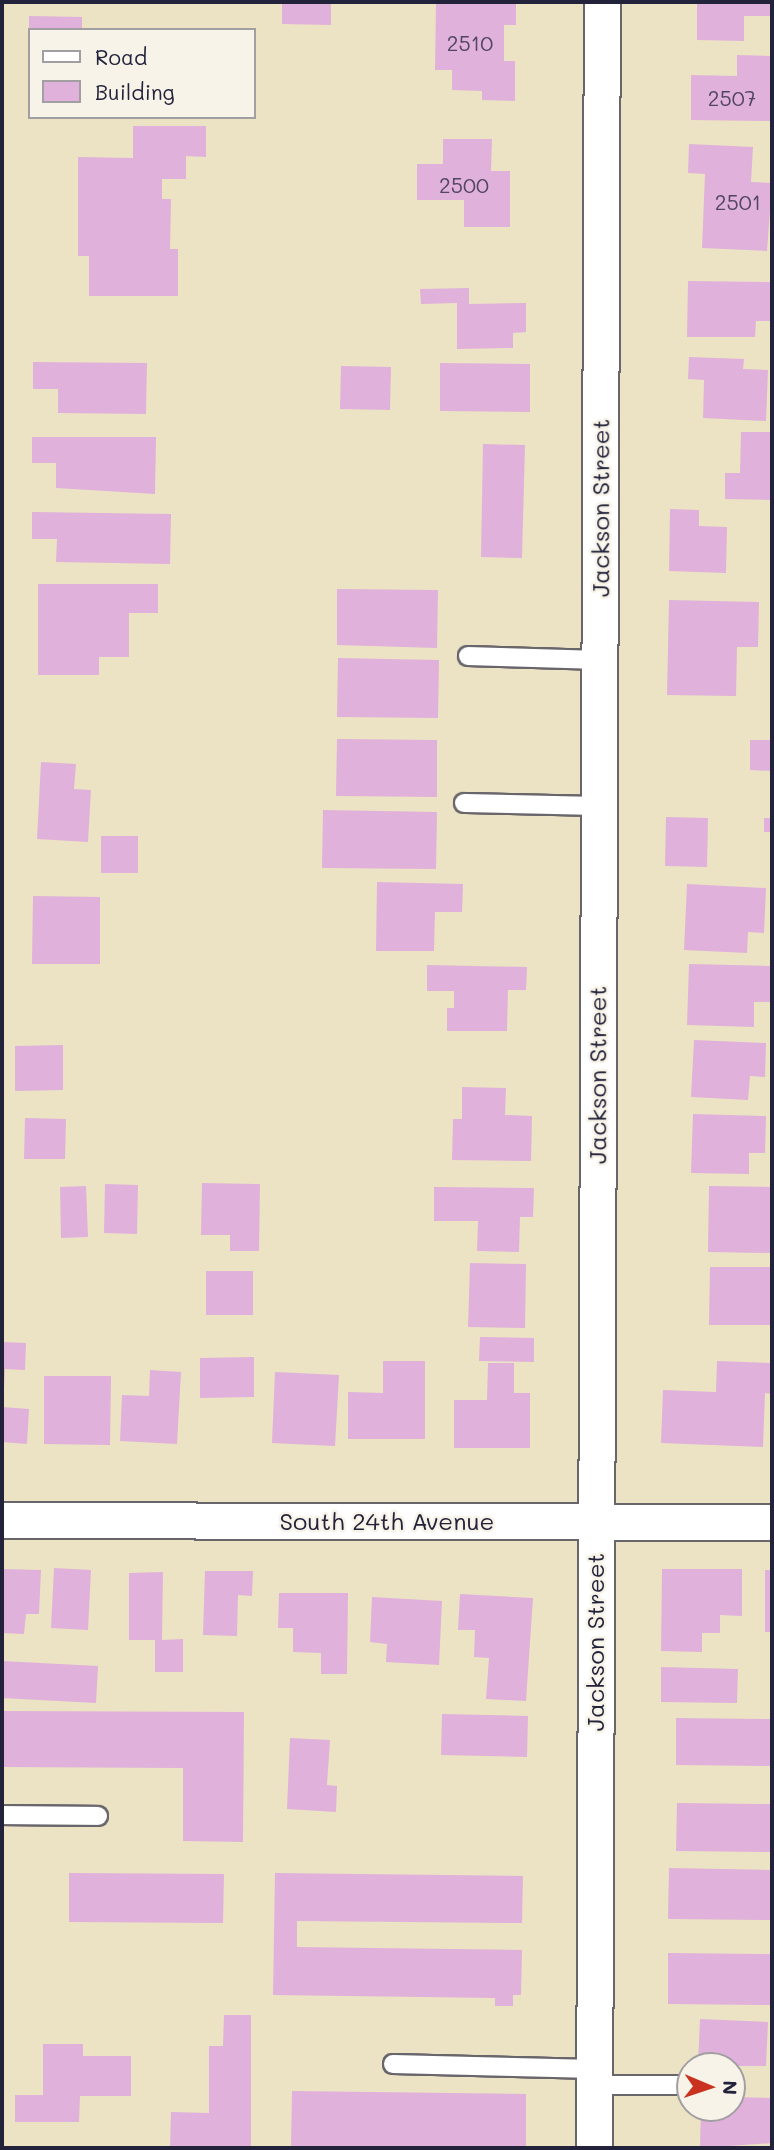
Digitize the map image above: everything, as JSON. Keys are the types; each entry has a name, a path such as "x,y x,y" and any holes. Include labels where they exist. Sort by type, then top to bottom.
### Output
{"street":[{"name":"Jackson Street","path":"594,2148 602,2"},
{"name":"South 24th Avenue","path":"2,1520 772,1522"}],"lane":[{"path":"468,656 599,660"},
{"path":"464,803 598,806"},
{"path":"2,1815 98,1816"},
{"path":"393,2064 676,2085"}],"building":[{"path":"282,2 331,2 331,25 282,24"},
{"path":"436,2 516,2 516,25 504,25 504,61 515,61 515,101 482,100 482,91 452,90 452,70 435,70"},
{"path":"697,2 772,2 772,16 744,16 744,41 697,40"},
{"path":"29,16 82,17 82,28 29,28"},
{"path":"737,55 772,56 772,121 691,120 691,75 737,76"},
{"path":"133,126 206,126 206,157 186,156 186,179 162,179 162,199 171,199 170,249 178,249 178,296 89,296 89,256 78,256 78,157 133,158"},
{"path":"443,139 492,139 491,171 510,171 510,227 464,227 464,200 417,200 417,164 443,164"},
{"path":"689,144 753,147 751,182 772,183 767,251 702,248 705,174 688,173"},
{"path":"688,281 772,282 772,321 756,321 755,337 687,337"},
{"path":"469,288 469,304 526,303 526,332 513,333 513,348 457,349 457,303 421,304 420,289"},
{"path":"689,357 744,359 743,369 768,370 766,421 703,418 704,380 688,379"},
{"path":"33,362 147,363 146,414 58,413 58,389 33,389"},
{"path":"440,363 530,364 530,412 440,411"},
{"path":"341,366 391,367 390,410 340,409"},
{"path":"741,432 772,432 772,500 725,499 725,473 740,473"},
{"path":"32,437 156,437 155,494 56,488 56,463 32,463"},
{"path":"483,444 525,445 522,558 481,557"},
{"path":"670,509 699,510 699,526 727,527 726,573 669,571"},
{"path":"32,512 171,514 170,564 56,562 57,539 32,539"},
{"path":"38,584 158,584 158,613 129,613 129,657 99,657 99,675 38,675"},
{"path":"337,589 438,590 437,648 337,645"},
{"path":"669,600 759,602 758,647 737,647 736,696 667,695"},
{"path":"338,658 439,660 438,718 337,717"},
{"path":"337,739 437,740 437,797 336,796"},
{"path":"750,740 772,740 772,771 750,770"},
{"path":"41,762 76,764 74,789 91,790 88,842 37,839"},
{"path":"323,810 437,812 436,869 322,868"},
{"path":"666,817 708,818 707,867 665,866"},
{"path":"764,818 772,818 772,832 764,832"},
{"path":"101,836 138,836 138,873 101,873"},
{"path":"377,882 463,884 462,912 435,912 434,951 376,951"},
{"path":"687,884 766,888 764,933 748,932 747,953 684,950"},
{"path":"33,896 100,897 100,964 32,964"},
{"path":"689,964 772,966 772,1002 754,1002 754,1027 687,1025"},
{"path":"427,965 527,967 526,990 508,990 507,1031 447,1031 447,1008 454,1008 454,991 427,991"},
{"path":"694,1040 766,1043 765,1077 750,1076 748,1100 691,1097"},
{"path":"63,1045 63,1090 15,1091 15,1046"},
{"path":"462,1087 506,1088 505,1115 532,1116 531,1161 452,1160 453,1119 462,1119"},
{"path":"693,1114 766,1116 765,1153 749,1153 749,1174 691,1173"},
{"path":"25,1118 66,1119 65,1159 24,1159"},
{"path":"202,1183 260,1184 259,1251 230,1251 230,1235 201,1235"},
{"path":"105,1184 138,1185 137,1234 104,1233"},
{"path":"86,1186 88,1237 61,1238 60,1187"},
{"path":"709,1186 772,1187 772,1253 708,1252"},
{"path":"434,1187 534,1188 533,1217 520,1217 519,1252 477,1251 478,1221 434,1221"},
{"path":"470,1263 526,1264 525,1328 468,1327"},
{"path":"710,1267 772,1267 772,1325 709,1325"},
{"path":"206,1271 253,1271 253,1315 206,1315"},
{"path":"480,1337 534,1338 534,1362 479,1361"},
{"path":"2,1342 26,1343 25,1370 5,1369 4,1390"},
{"path":"254,1357 254,1397 200,1398 200,1358"},
{"path":"383,1361 425,1361 425,1439 348,1439 348,1392 383,1393"},
{"path":"717,1361 772,1363 772,1394 765,1393 763,1447 661,1443 663,1390 716,1392"},
{"path":"488,1363 514,1363 514,1393 530,1393 530,1448 454,1448 454,1400 487,1400"},
{"path":"150,1370 181,1372 177,1444 120,1441 122,1395 149,1396"},
{"path":"275,1372 339,1375 335,1446 272,1443"},
{"path":"44,1376 111,1376 110,1445 44,1444"},
{"path":"2,1407 29,1409 27,1444 2,1442"},
{"path":"54,1568 91,1570 88,1630 51,1628"},
{"path":"2,1569 41,1570 39,1614 26,1614 24,1634 2,1633"},
{"path":"662,1569 742,1569 742,1616 720,1615 720,1633 702,1633 702,1652 661,1651"},
{"path":"765,1570 772,1570 772,1632 765,1632"},
{"path":"205,1571 253,1571 252,1596 238,1595 237,1636 203,1635"},
{"path":"163,1572 162,1640 183,1639 183,1672 155,1672 155,1640 129,1640 129,1573"},
{"path":"279,1593 348,1593 347,1674 321,1674 321,1653 293,1652 293,1628 278,1628"},
{"path":"460,1594 533,1598 526,1701 486,1699 489,1658 474,1657 475,1630 458,1630"},
{"path":"372,1597 442,1601 439,1665 386,1662 387,1644 370,1642"},
{"path":"2,1661 98,1666 96,1703 2,1698"},
{"path":"661,1667 738,1669 737,1703 661,1702"},
{"path":"2,1711 244,1712 243,1842 183,1841 183,1768 2,1767"},
{"path":"442,1714 528,1716 527,1757 441,1755"},
{"path":"676,1718 772,1719 772,1766 676,1765"},
{"path":"290,1738 330,1740 327,1785 337,1786 336,1812 287,1809"},
{"path":"677,1803 772,1804 772,1852 676,1851"},
{"path":"669,1868 772,1870 772,1920 668,1919"},
{"path":"69,1873 224,1874 223,1923 69,1922"},
{"path":"275,1873 523,1876 522,1923 297,1921 297,1947 522,1950 521,1995 513,1995 513,2006 495,2006 495,1998 273,1995"},
{"path":"668,1953 772,1954 772,2005 668,2004"},
{"path":"224,2015 251,2015 251,2148 170,2148 171,2112 209,2113 209,2046 223,2046"},
{"path":"700,2019 768,2022 766,2066 746,2066 746,2052 699,2052"},
{"path":"43,2044 83,2044 83,2056 131,2056 131,2096 80,2096 79,2122 15,2122 15,2095 43,2095"},
{"path":"292,2091 526,2094 526,2148 291,2148"},
{"path":"746,2097 772,2098 772,2143 700,2148 701,2122 746,2122"}]}
